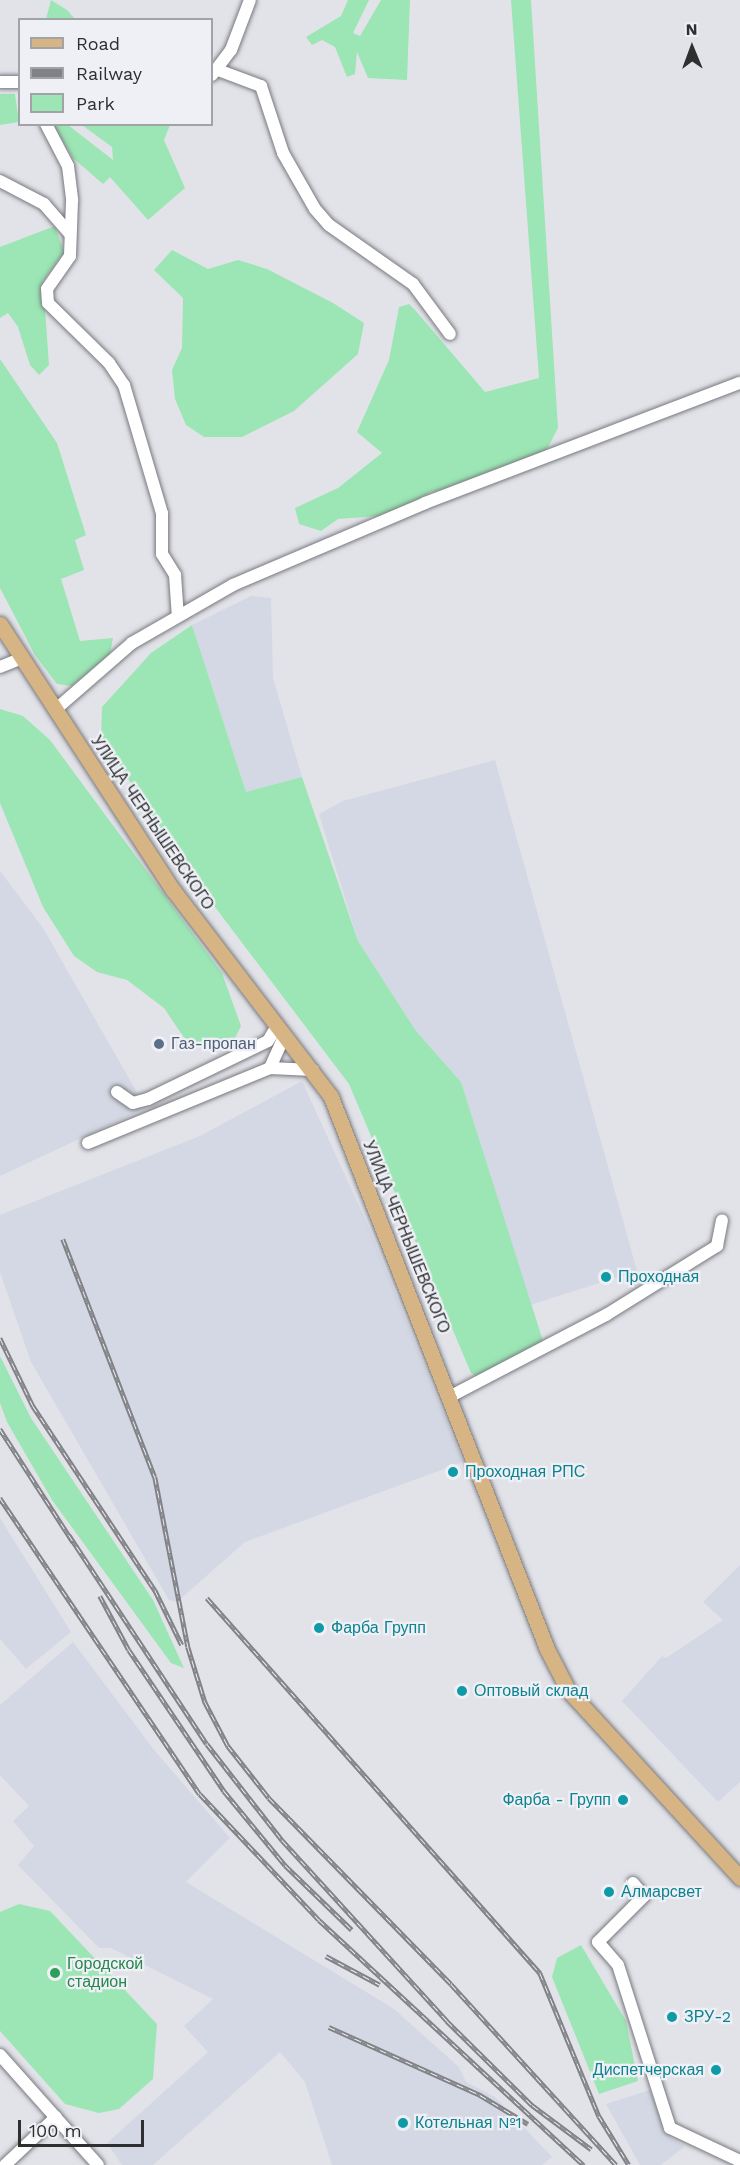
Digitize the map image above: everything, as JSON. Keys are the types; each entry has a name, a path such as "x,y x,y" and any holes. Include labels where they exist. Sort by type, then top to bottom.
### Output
{"main road":[{"name":"УЛИЦА ЧЕРНЫШЕВСКОГО","path":"0,624 20,660 172,890 313,1070 331,1097 451,1396 547,1649 568,1690 740,1878"}],"street":[{"path":"250,0 215,73 261,86 283,153 315,209 329,225 413,284 450,334"},
{"path":"0,82 18,84"},
{"path":"47,126 68,166 70,256 47,289 48,303 121,379 162,513 162,554 175,575 178,614"},
{"path":"0,181 44,204 69,233"},
{"path":"55,710 132,643 178,614 361,528 740,383"},
{"path":"0,668 20,660"},
{"path":"270,1068 281,1031"},
{"path":"117,1092 133,1103 148,1100 268,1041 281,1031"},
{"path":"88,1143 270,1068 313,1070"},
{"path":"451,1396 606,1315 717,1246 722,1220"},
{"path":"633,1883 644,1896 598,1942 618,1965 670,2128 740,2161"},
{"path":"0,2055 98,2165"},
{"path":"6,2165 56,2117"}],"shaded area":[{"path":"251,596 271,598 273,678 302,777 246,792 192,625"},
{"path":"495,760 637,1271 530,1305 461,1082 416,1031 358,941 319,814 343,801"},
{"path":"0,871 43,928 146,1108 0,1176"},
{"path":"302,1081 370,1230 463,1462 245,1542 177,1602 169,1600 31,1362 0,1272 0,1215 200,1136"},
{"path":"0,1518 71,1632 26,1669 0,1639"},
{"path":"740,1565 740,1782 718,1802 622,1701 662,1656 666,1658 723,1620 703,1602"},
{"path":"73,1642 155,1751 230,1838 186,1882 394,2009 459,2067 466,2082 495,2097 552,2157 542,2165 332,2165 305,2082 280,2052 153,2165 122,2165 107,2143 208,2052 184,2026 213,1999 111,1948 99,1948 18,1865 34,1846 13,1821 29,1806 0,1775 0,1705"},
{"path":"650,2090 670,2138 685,2146 661,2165 640,2165 606,2104"}],"green space":[{"path":"51,0 67,10 74,18 46,18"},
{"path":"348,0 369,0 353,33 360,36 381,0 410,0 407,80 368,78 357,52 355,74 347,77 335,47 322,40 312,45 306,37 341,16"},
{"path":"511,0 531,0 558,428 544,455 470,486 431,492 393,515 338,519 321,531 299,524 295,508 338,488 382,453 357,432 389,360 399,307 409,304 485,392 539,378"},
{"path":"0,94 15,94 18,122 0,125"},
{"path":"54,126 69,126 113,160 112,147 83,126 170,126 164,140 185,188 148,220 110,177 103,184 73,158"},
{"path":"55,226 64,252 43,281 49,365 39,375 30,365 18,327 8,313 0,318 0,247"},
{"path":"172,250 208,269 238,260 267,269 333,303 364,323 358,354 294,411 242,437 204,437 186,425 175,399 172,370 182,348 183,298 154,270"},
{"path":"0,359 57,443 86,535 75,540 84,570 61,579 80,641 113,638 110,654 72,686 57,684 35,655 0,588"},
{"path":"192,625 246,792 302,777 358,941 416,1031 461,1082 543,1341 478,1377 471,1373 349,1084 190,874 101,737 102,707 151,653"},
{"path":"0,709 23,716 50,740 222,973 241,1026 234,1040 191,1048 164,1008 127,980 97,972 74,956 43,907 0,803"},
{"path":"0,1356 31,1418 153,1600 184,1668 171,1663 52,1500 7,1422 0,1403"},
{"name":"Городской стадион","path":"19,1904 50,1911 157,2024 153,2079 119,2109 99,2113 65,2104 0,2031 0,1912"},
{"path":"581,1945 626,2021 638,2081 599,2094 552,1977 557,1958"}],"railway":[{"path":"63,1239 155,1477 188,1647 205,1702 228,1746 269,1798 451,1984 616,2165"},
{"path":"0,1338 33,1406 155,1590 182,1645"},
{"path":"0,1429 73,1542"},
{"path":"0,1498 200,1794 319,1920 584,2165"},
{"path":"69,1535 207,1744 282,1840 447,2021 532,2105 591,2149"},
{"path":"100,1596 129,1650 224,1791 285,1865 352,1930"},
{"path":"207,1598 540,1973 599,2116 629,2165"},
{"path":"326,1956 380,1985"},
{"path":"329,2027 480,2095 528,2124"}],"place":[{"name":"Газ-пропан","path":"159,1044"},
{"name":"Проходная","path":"606,1277"},
{"name":"Проходная РПС","path":"453,1472"},
{"name":"Фарба Групп","path":"319,1628"},
{"name":"Оптовый склад","path":"462,1691"},
{"name":"Фарба - Групп","path":"623,1800"},
{"name":"Алмарсвет","path":"609,1892"},
{"name":"Городской стадион","path":"55,1973"},
{"name":"ЗРУ-2","path":"672,2017"},
{"name":"Диспетчерская","path":"716,2070"},
{"name":"Котельная №1","path":"403,2123"}]}
